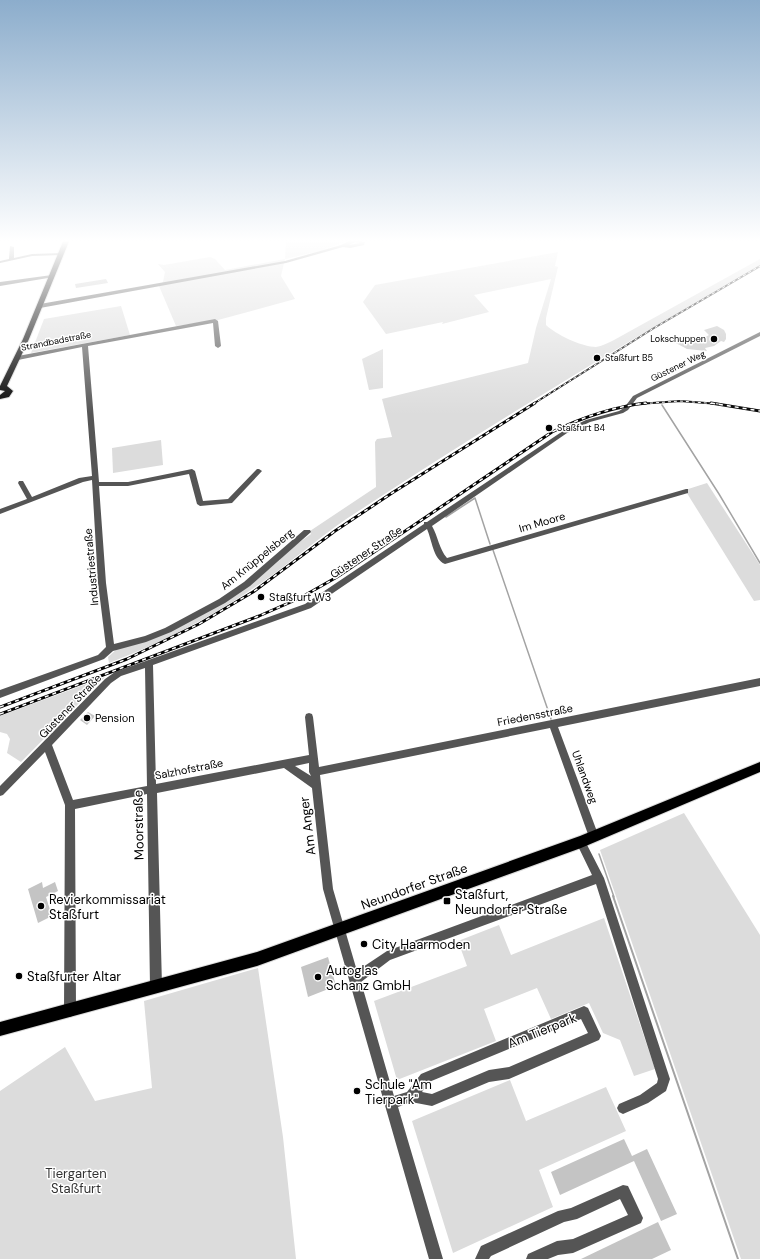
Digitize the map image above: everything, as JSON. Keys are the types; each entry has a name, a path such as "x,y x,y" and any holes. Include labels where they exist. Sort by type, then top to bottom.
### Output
{"main road":[{"path":"0,397 8,392 8,390 1,388 18,358 43,298"},
{"name":"Neundorfer Straße","path":"0,1029 257,959 581,842 760,767"}],"street":[{"path":"40,306 84,298"},
{"name":"Strandbadstraße","path":"18,358 215,322 218,346"},
{"name":"Güstener Weg","path":"629,405 635,397 760,334"},
{"name":"Industriestraße","path":"85,345 102,583 110,648"},
{"name":"Güstener Straße","path":"0,792 108,681 118,674 308,606 565,432 588,421 621,412 629,405"},
{"path":"0,512 81,480 128,484 192,472 200,504 230,501 259,471"},
{"path":"21,483 31,500"},
{"name":"Im Moore","path":"427,524 433,531 439,555 445,561 686,492"},
{"name":"Am Knüppelsberg","path":"0,694 101,657 110,648 146,639 168,630 222,601 247,584 307,532"},
{"name":"Moorstraße","path":"149,663 156,986"},
{"name":"Friedensstraße","path":"314,772 760,682"},
{"name":"Am Anger","path":"309,717 328,889 338,930"},
{"name":"Uhlandweg","path":"553,724 594,837"},
{"path":"47,745 70,805 70,1011"},
{"name":"Salzhofstraße","path":"70,805 313,758"},
{"path":"284,764 316,785"},
{"path":"581,842 599,878 664,1079 662,1087 644,1099 623,1108"},
{"path":"354,980 387,956 599,878"},
{"path":"338,930 436,1259"},
{"name":"Am Tierpark","path":"584,1012 595,1036 509,1073 489,1076 432,1100 411,1096 425,1078 584,1012"},
{"path":"390,1104 411,1096"},
{"path":"482,1259 486,1251 623,1191 636,1218 573,1246 557,1248 533,1259"}],"green space":[{"path":"164,298 294,298 295,299 218,320 176,326"},
{"path":"366,298 476,298 489,312 442,324 443,322 386,334 363,302"},
{"path":"545,298 551,298 546,318 546,325 550,329 569,339 584,345 596,347 614,340 690,298 703,298 507,417 346,519 271,576 233,602 173,635 109,663 108,657 117,649 146,641 249,585 280,560 280,556 311,534 310,531 376,487 375,442 377,439 392,437 382,399 528,363 536,328"},
{"path":"121,306 130,335 31,353 44,319"},
{"path":"383,349 383,388 369,390 362,359"},
{"path":"161,440 163,465 113,473 112,448"},
{"path":"707,483 760,565 760,600 754,601 685,490"},
{"path":"105,677 21,762 7,753 10,739 7,734 0,732 0,716"},
{"path":"684,813 760,935 760,1259 741,1259 600,850"},
{"path":"604,918 655,1069 634,1076 620,1040 603,1033 589,1003 551,1019 537,988 484,1009 496,1041 397,1080 374,1001 467,966 458,941 499,925 511,955"},
{"name":"Tiergarten Staßfurt","path":"258,968 283,1137 296,1259 0,1259 0,1091 65,1047 95,1101 152,1088 144,1001"},
{"path":"510,1080 526,1121 606,1087 626,1131 539,1170 553,1207 453,1253 412,1121"}],"building":[{"name":"Lokschuppen","path":"717,326 724,330 726,339 724,342 721,341 714,346 705,348 707,351 687,349 674,342 685,337 696,340 704,338 709,335 704,330"},
{"name":"Pension","path":"88,712 95,716 87,725 80,720"},
{"name":"Revierkommissariat Staßfurt","path":"42,882 43,888 55,882 58,891 46,897 52,916 38,923 28,889"},
{"name":"Autoglas Schanz GmbH","path":"328,957 336,986 308,997 301,967"},
{"path":"624,1139 632,1156 647,1149 677,1214 661,1221 634,1161 560,1195 551,1172"},
{"path":"658,1222 671,1250 652,1259 581,1259"}],"waterway":[{"path":"662,405 719,494 760,563"},
{"path":"446,517 475,498 490,544"},
{"path":"493,550 551,719"},
{"path":"599,854 614,897"},
{"path":"613,896 738,1259"}],"railway":[{"path":"533,404 654,328 706,298"},
{"path":"641,404 680,401 715,404"},
{"path":"0,707 127,659 199,624 253,592 335,531 392,493 535,403"},
{"path":"641,404 646,403"},
{"path":"711,403 715,404"},
{"path":"0,714 259,616 300,598 337,577 552,432 598,413 641,404"},
{"path":"715,404 760,411"}],"place":[{"name":"Lokschuppen","path":"714,339"},
{"name":"Staßfurt B5","path":"597,358"},
{"name":"Staßfurt B4","path":"549,428"},
{"name":"Staßfurt W3","path":"261,597"},
{"name":"Pension","path":"87,718"},
{"name":"Staßfurt, Neundorfer Straße","path":"447,901"},
{"name":"Revierkommissariat Staßfurt","path":"41,906"},
{"name":"City Haarmoden","path":"364,944"},
{"name":"Staßfurter Altar","path":"19,976"},
{"name":"Autoglas Schanz GmbH","path":"318,977"},
{"name":"Schule \"Am Tierpark\"","path":"357,1091"}]}
